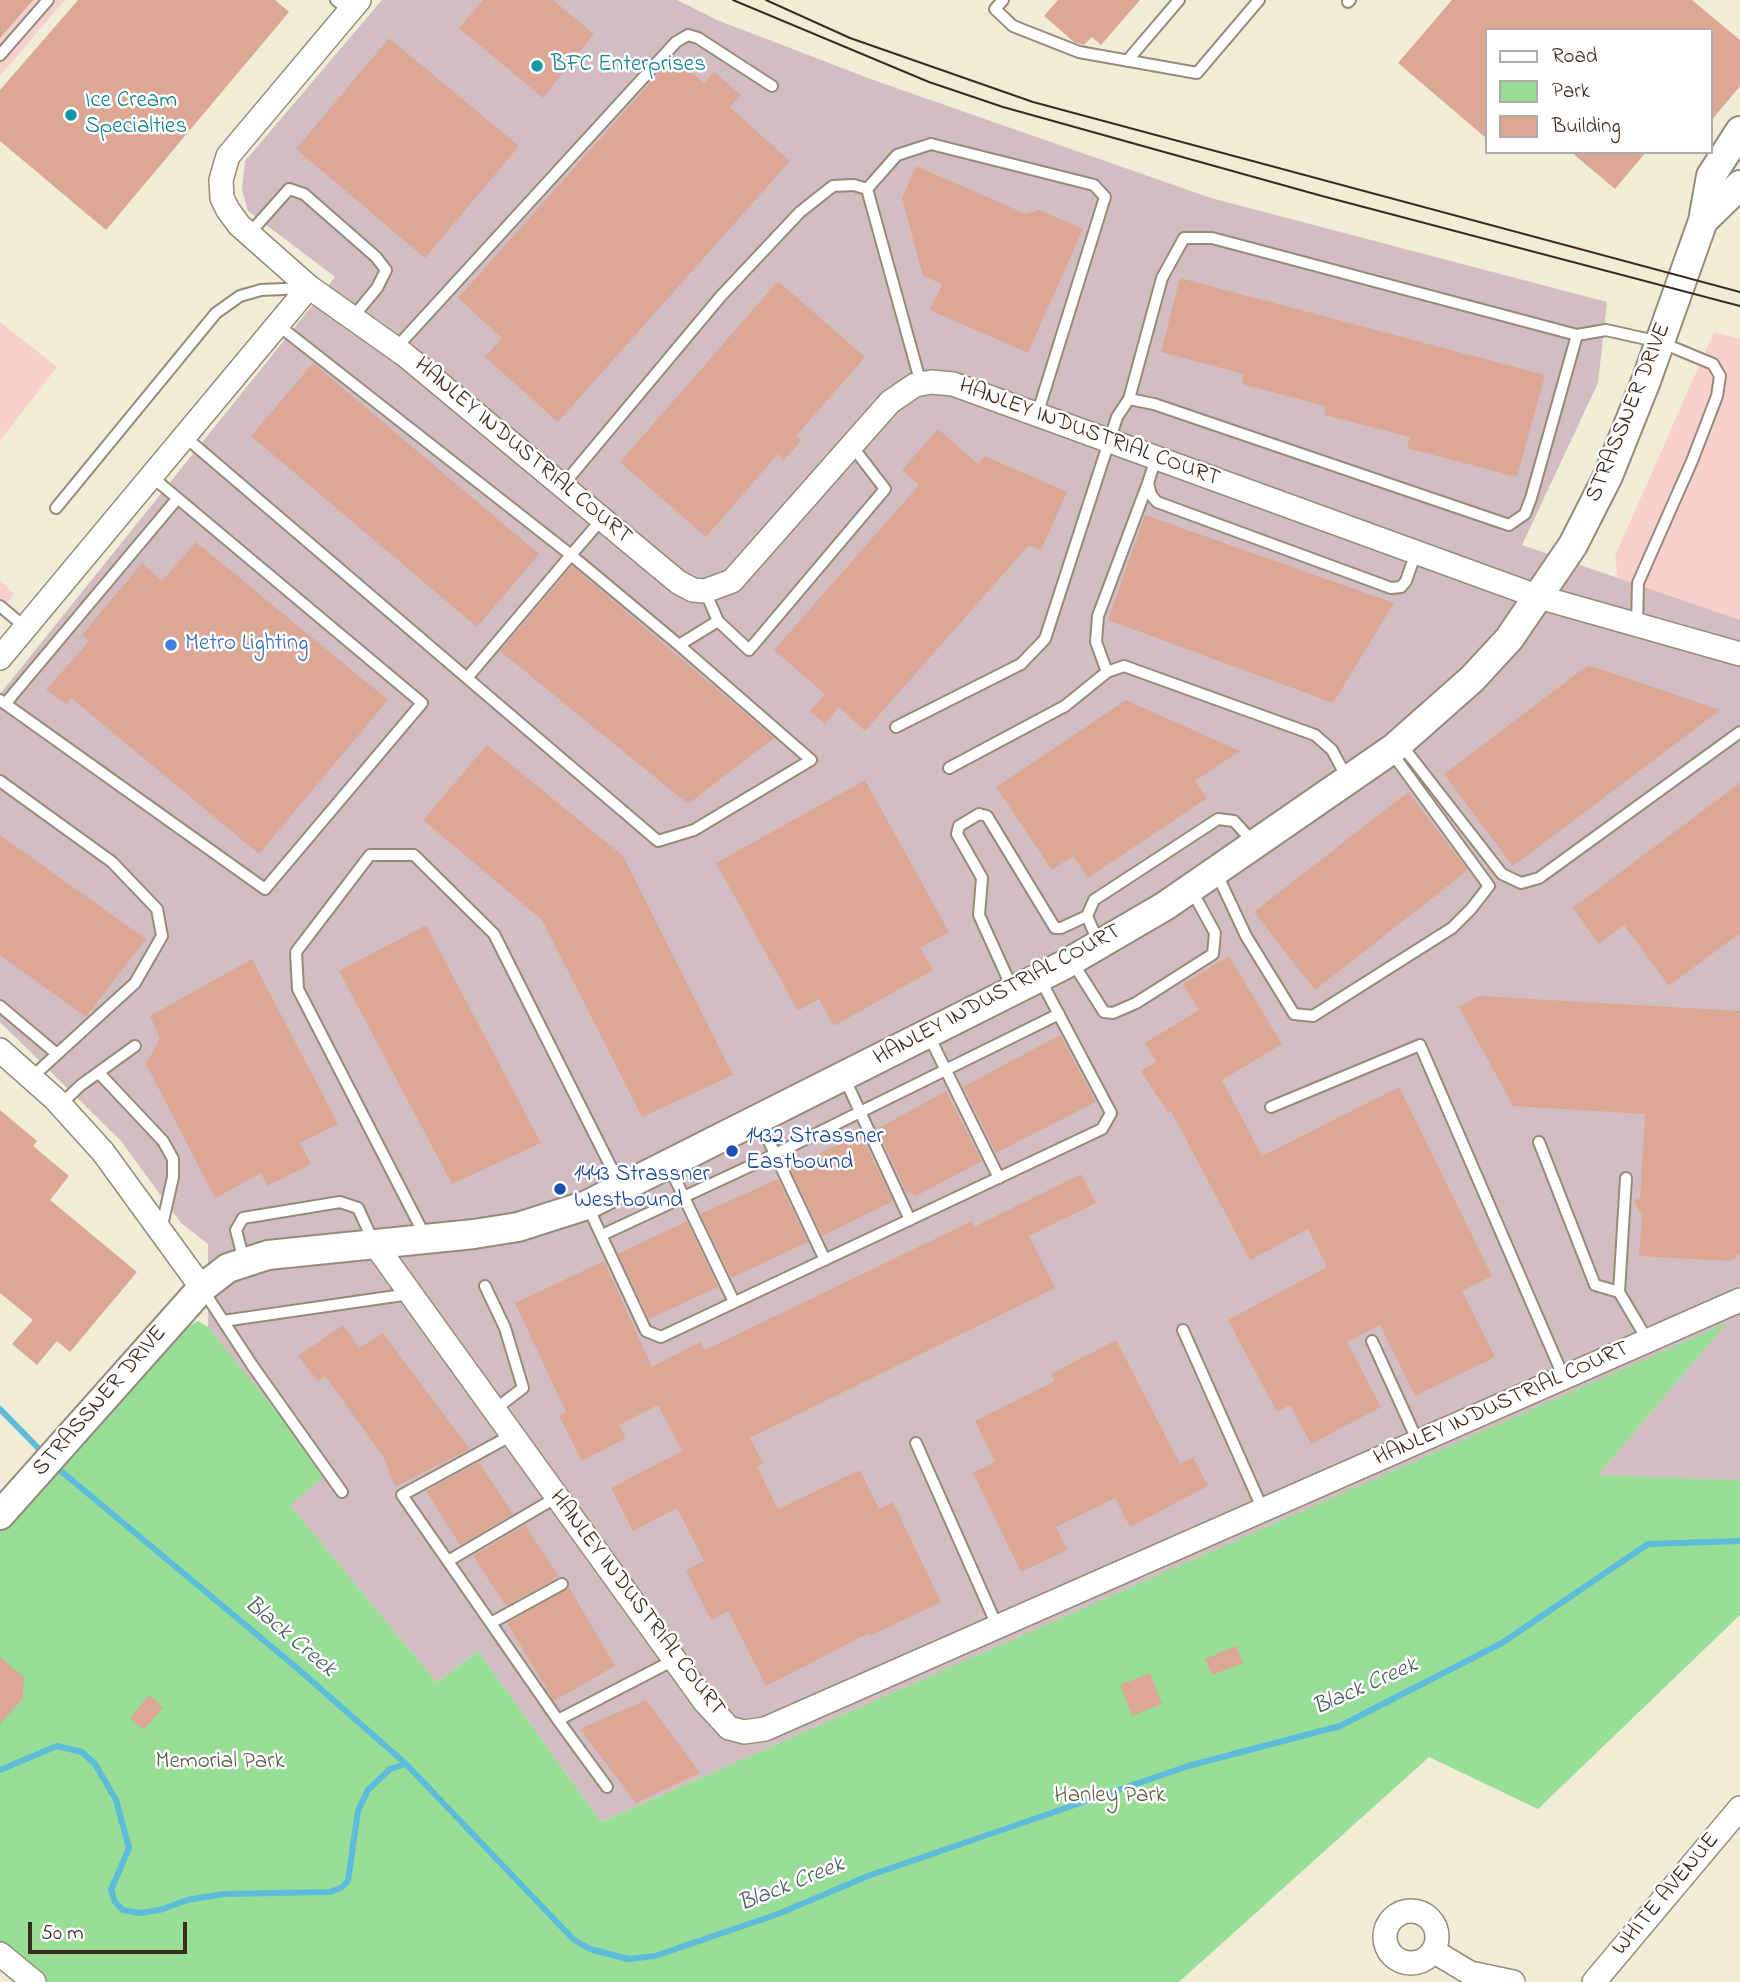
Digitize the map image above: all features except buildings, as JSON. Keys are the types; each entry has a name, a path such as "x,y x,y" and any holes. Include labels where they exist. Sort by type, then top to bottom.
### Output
{"street":[{"name":"HANLEY INDUSTRIAL COURT","path":"348,4 228,156 222,169 222,198 239,225 309,288 396,348 678,582 693,590 705,592"},
{"name":"STRASSNER DRIVE","path":"1539,597 1573,545 1608,476 1703,221 1711,176 1740,131"},
{"name":"STRASSNER DRIVE","path":"1703,221 1740,185"},
{"path":"0,658 309,288"},
{"name":"HANLEY INDUSTRIAL COURT","path":"921,383 953,384 1539,597 1740,654"},
{"path":"705,592 732,581 744,571 890,402 903,391 921,383"},
{"name":"HANLEY INDUSTRIAL COURT","path":"202,1288 228,1268 268,1255 518,1227 587,1205 669,1166 1039,977 1099,944 1216,872 1395,747 1472,679 1509,639 1539,597"},
{"path":"0,1050 32,1077 103,1152 202,1288"},
{"name":"HANLEY INDUSTRIAL COURT","path":"374,1243 705,1702 729,1728 744,1732 765,1729 998,1628 1740,1300"},
{"name":"STRASSNER DRIVE","path":"0,1515 202,1288"},
{"name":"WHITE AVENUE","path":"1594,1982 1740,1808"},
{"path":"1435,1952 1470,1973 1513,1982"},
{"path":"0,1954 34,1982"}],"lane":[{"path":"0,55 48,0"},
{"path":"1003,0 995,9 1013,26 1079,52 1197,74 1259,0"},
{"path":"1127,61 1178,0"},
{"path":"396,348 676,42 688,35 698,38 772,86"},
{"path":"867,190 897,155 931,144 1082,181 1094,185 1105,197 1037,415"},
{"path":"562,485 681,341 800,212 833,186 854,185 867,190"},
{"path":"249,234 289,189 304,194 376,257 386,270 377,288 353,317"},
{"path":"867,190 921,383"},
{"path":"896,727 1021,664 1045,639 1112,442 1117,417 1129,399 1162,278 1184,238 1212,238 1577,335 1606,330 1660,342 1713,364 1720,376 1717,396 1692,461 1638,583 1637,625"},
{"path":"56,508 216,313 240,296 261,290 309,288"},
{"path":"184,436 658,841 694,830 811,760 571,555 278,325"},
{"path":"1129,399 1154,404 1509,525 1525,514 1531,498 1577,335"},
{"path":"705,592 718,621 748,650 885,489 852,446"},
{"path":"1107,672 1096,642 1098,616 1156,458"},
{"path":"151,477 422,703 265,889 2,702 177,499"},
{"path":"1148,483 1151,495 1157,502 1391,588 1401,587 1406,581 1416,552"},
{"path":"467,678 602,519"},
{"path":"0,606 25,626"},
{"path":"679,645 718,621"},
{"path":"949,768 1065,706 1107,672 1124,666 1315,735 1332,750 1349,781"},
{"path":"1395,747 1494,865 1508,879 1521,883 1539,878 1740,732"},
{"path":"1216,872 1246,936 1294,1014 1312,1016 1451,928 1489,886 1395,747"},
{"path":"0,781 112,862 157,909 162,936 135,983 32,1077"},
{"path":"1013,990 979,915 982,878 957,834 958,826 979,814 987,816 1055,928 1087,916 1094,900 1218,819 1234,821 1256,845"},
{"path":"426,1238 298,989 296,952 370,855 414,855 494,934 622,1189"},
{"path":"1071,960 1104,1012 1114,1013 1136,1003 1213,954 1214,933 1190,888"},
{"path":"1087,916 1099,944"},
{"path":"587,1205 646,1331 652,1336 661,1337 1102,1129 1111,1113 1039,977"},
{"path":"0,1006 57,1054"},
{"path":"602,1235 774,1155 1059,1014"},
{"path":"928,1034 999,1178"},
{"path":"1270,1107 1420,1045 1564,1378"},
{"path":"60,1105 135,1046"},
{"path":"99,1073 163,1140 173,1159 173,1177 160,1231"},
{"path":"844,1077 910,1220"},
{"path":"760,1120 824,1260"},
{"path":"1539,1142 1595,1285 1619,1292"},
{"path":"669,1166 734,1302"},
{"path":"1626,1178 1619,1292 1648,1341"},
{"path":"244,1261 236,1230 243,1218 340,1202 358,1208 374,1243"},
{"path":"485,1286 505,1328 523,1388 494,1410"},
{"path":"202,1288 342,1492"},
{"path":"223,1321 410,1294"},
{"path":"1183,1330 1263,1510"},
{"path":"1372,1341 1418,1442"},
{"path":"512,1435 402,1495 607,1787"},
{"path":"916,1443 998,1628"},
{"path":"448,1561 557,1497"},
{"path":"491,1623 562,1584"},
{"path":"558,1720 674,1660"}],"shaded area":[{"path":"0,0 65,0 0,76"},
{"path":"382,0 677,0 717,20 876,81 1211,198 1607,302 1598,383 1522,545 1740,620 1740,1486 1598,1475 1726,1324 601,1822 478,1651 437,1683 289,1504 326,1474 208,1327 208,1244 181,1223 121,1141 0,1022 0,694 335,277 248,211 242,190 245,161"},
{"path":"0,322 57,367 0,441"},
{"path":"1714,332 1740,339 1740,625 1619,589 1615,556"},
{"path":"0,580 14,594 0,615"}],"green space":[{"path":"198,1321 208,1327 327,1474 290,1505 437,1683 478,1651 601,1822 1727,1323 1598,1475 1740,1480 1740,1615 1538,1809 1429,1757 1179,1982 34,1982 0,1954 0,1515 184,1329"}],"waterway":[{"name":"Black Creek","path":"0,1409 45,1455"},
{"name":"Black Creek","path":"55,1466 297,1668 406,1764 573,1939 590,1949 628,1959 655,1956 778,1914 868,1876 1188,1766 1340,1726 1502,1643 1648,1544 1740,1541"},
{"path":"0,1770 57,1746 82,1752 95,1764 116,1800 129,1848 111,1890 115,1902 123,1910 140,1913 160,1910 187,1900 224,1894 330,1892 341,1888 348,1881 358,1811 368,1790 390,1769 406,1764"}],"tram line":[{"path":"733,0 929,82 1003,107 1322,196 1740,306"},
{"path":"766,0 850,38 1033,102 1740,292"}],"place":[{"name":"BFC Enterprises","path":"537,66"},
{"name":"Ice Cream Specialties","path":"71,115"},
{"name":"Metro Lighting","path":"171,645"},
{"name":"1432 Strassner Eastbound","path":"732,1151"},
{"name":"1443 Strassner Westbound","path":"560,1189"}],"park label":[{"name":"Memorial Park","path":"220,1763"},
{"name":"Hanley Park","path":"1110,1797"}]}
